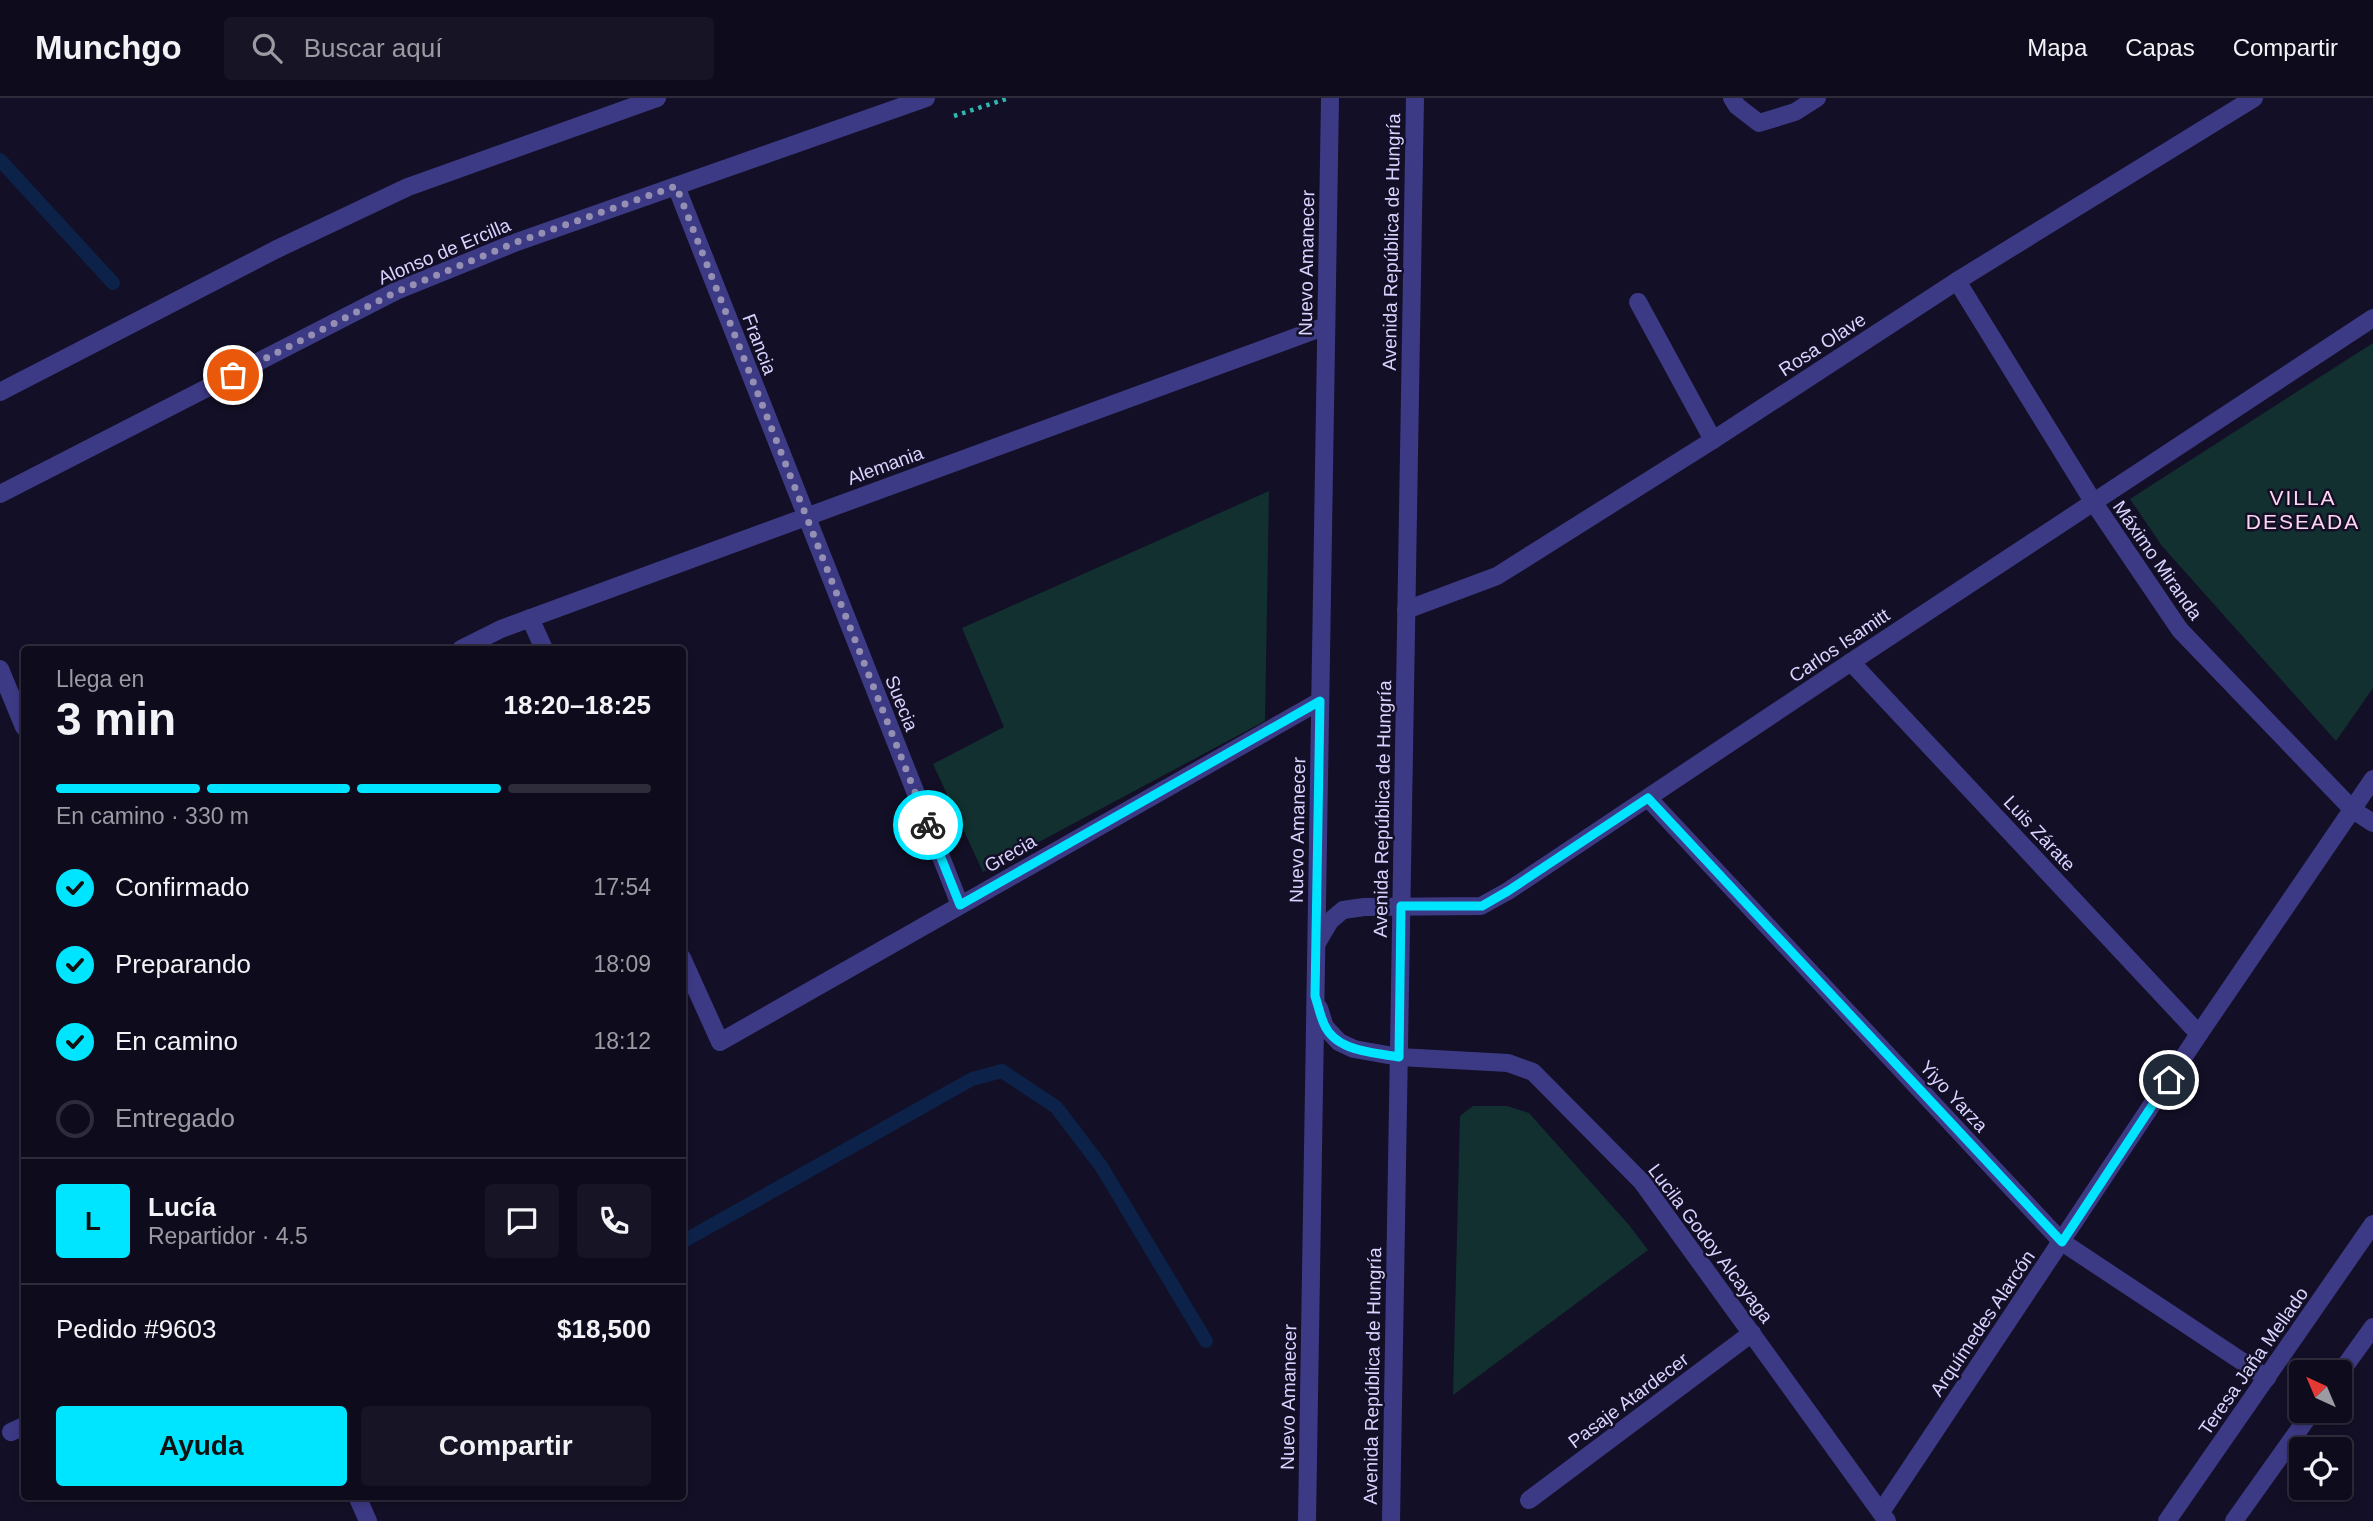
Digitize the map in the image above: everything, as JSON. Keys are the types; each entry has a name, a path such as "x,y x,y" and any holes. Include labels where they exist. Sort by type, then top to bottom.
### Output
{"street":[{"path":"0,392 275,250 408,187 657,98"},
{"name":"Alonso de Ercilla","path":"0,495 396,292 517,242 926,98"},
{"name":"Nuevo Amanecer","path":"1307,1521 1330,98"},
{"name":"Avenida República de Hungría","path":"1391,1521 1415,98"},
{"path":"1732,98 1737,106 1759,123 1795,112 1817,98"},
{"name":"Rosa Olave","path":"1406,610 1497,576 1713,440 1957,281 2254,98"},
{"name":"Francia","path":"676,186 806,516"},
{"name":"Máximo Miranda","path":"1957,281 2094,503 2180,630 2353,810 2373,823"},
{"path":"1638,302 1713,440"},
{"name":"Carlos Isamitt","path":"1316,945 1329,921 1343,910 1401,906 1482,906 1508,891 2373,318"},
{"name":"Alemania","path":"467,646 530,618 1326,326"},
{"name":"Suecia","path":"806,516 960,905"},
{"path":"530,618 543,646"},
{"name":"Luis Zárate","path":"1851,662 2199,1034"},
{"path":"0,669 21,720"},
{"name":"Grecia","path":"686,967 720,1042 1320,701"},
{"name":"Arquímedes Alarcón","path":"1884,1516 2199,1034 2373,779"},
{"name":"Yiyo Yarza","path":"1648,798 2062,1242 2267,1378"},
{"name":"Lucila Godoy Alcayaga","path":"1315,996 1325,1027 1339,1042 1354,1049 1399,1057 1508,1063 1533,1072 1643,1182 1884,1516"},
{"name":"Teresa Jaña Mellado","path":"2167,1521 2373,1224"},
{"path":"2349,1360 2373,1326"},
{"name":"Pasaje Atardecer","path":"1530,1500 1752,1333"},
{"path":"2234,1521 2304,1423"},
{"path":"359,1500 368,1521"}],"path":[{"path":"946,118 1009,98"}],"green space":[{"path":"2373,343 2373,688 2336,741 2162,546 2130,499"},
{"path":"1269,491 1265,721 983,872 933,764 1004,727 962,628"},
{"path":"1473,1106 1507,1106 1529,1113 1648,1250 1453,1395 1460,1116"}],"waterway":[{"path":"0,160 113,283"},
{"path":"686,1240 972,1079 1002,1071 1056,1107 1101,1166 1206,1341"}],"way so far":[{"path":"233,375 396,292 517,242 676,186 928,825"}],"district":[{"name":"VILLA DESEADA","path":"2303,510"}],"route":[{"path":"928,825 960,905 1320,701 1315,996 1325,1027 1339,1042 1354,1049 1399,1057 1401,906 1482,906 1648,798 2062,1242 2169,1080"}]}
